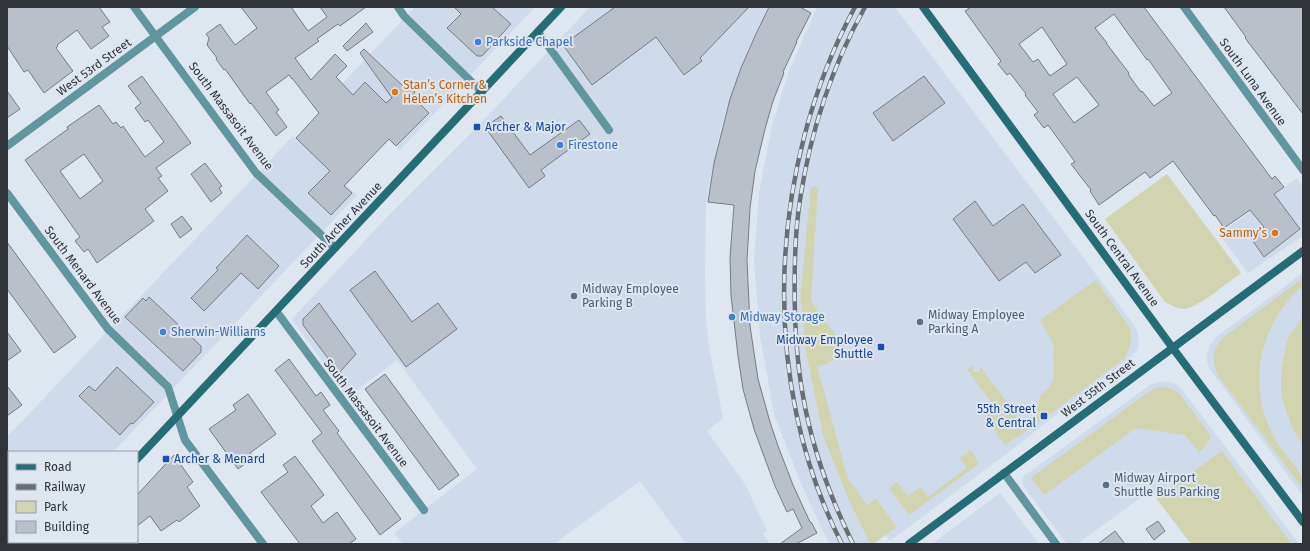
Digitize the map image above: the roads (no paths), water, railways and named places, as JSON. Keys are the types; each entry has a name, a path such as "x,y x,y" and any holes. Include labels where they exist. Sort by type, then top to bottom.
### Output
{"main road":[{"name":"South Archer Avenue","path":"138,458 561,7"},
{"name":"South Central Avenue","path":"927,8 1172,347 1303,522"},
{"name":"West 55th Street","path":"909,544 1303,251"}],"street":[{"name":"South Massasoit Avenue","path":"134,7 256,173 335,248"},
{"name":"West 53rd Street","path":"7,146 195,7"},
{"path":"398,7 404,16 482,92"},
{"name":"South Luna Avenue","path":"1184,7 1303,170"},
{"path":"538,32 610,130"},
{"name":"South Menard Avenue","path":"7,193 108,329 168,387 185,440 262,544"},
{"name":"South Massasoit Avenue","path":"276,311 424,510"},
{"path":"1004,473 1056,544"}],"railway":[{"path":"842,544 815,481 796,414 786,345 784,274 791,204 804,135 826,69 855,7"},
{"path":"853,544 829,490 811,434 803,396 795,325 795,258 800,200 804,175 816,125 842,53 865,7"}],"place":[{"name":"Parkside Chapel","path":"478,42"},
{"name":"Stan’s Corner & Helen’s Kitchen","path":"395,92"},
{"name":"Archer & Major","path":"477,127"},
{"name":"Firestone","path":"560,145"},
{"name":"Sammy’s","path":"1275,233"},
{"name":"Midway Employee Parking B","path":"574,296"},
{"name":"Midway Storage","path":"732,317"},
{"name":"Midway Employee Parking A","path":"920,322"},
{"name":"Sherwin-Williams","path":"163,332"},
{"name":"Midway Employee Shuttle","path":"881,347"},
{"name":"55th Street & Central","path":"1044,416"},
{"name":"Archer & Menard","path":"166,459"},
{"name":"Midway Airport Shuttle Bus Parking","path":"1106,485"}]}
